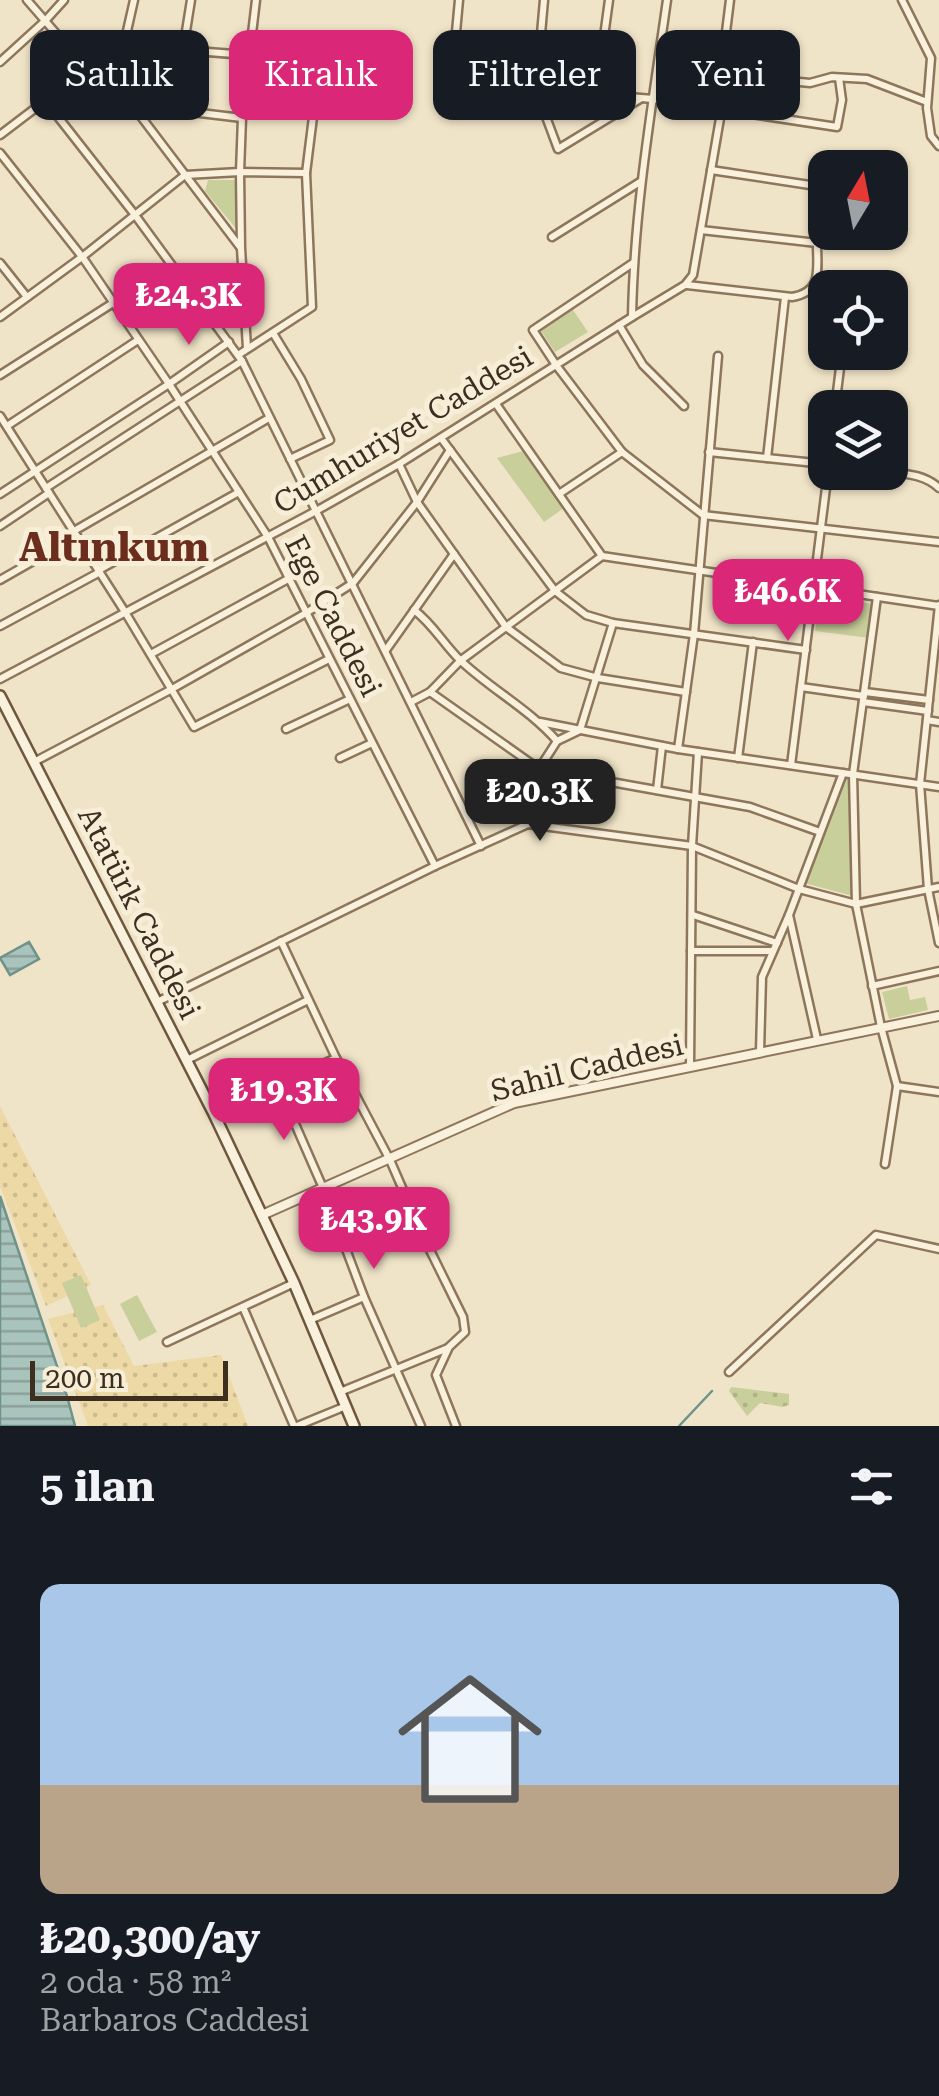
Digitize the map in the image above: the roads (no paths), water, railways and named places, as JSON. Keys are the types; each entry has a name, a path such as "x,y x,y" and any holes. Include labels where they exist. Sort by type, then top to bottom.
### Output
{"main road":[{"name":"Atatürk Caddesi","path":"0,696 214,1114 294,1283 354,1426"}],"street":[{"path":"27,0 54,30"},
{"path":"0,62 64,0"},
{"path":"127,30 134,0"},
{"path":"186,30 190,0"},
{"path":"253,30 256,0"},
{"path":"457,30 460,0"},
{"path":"541,30 544,0"},
{"path":"604,30 608,0"},
{"path":"632,317 641,182 666,0"},
{"path":"726,30 730,0"},
{"path":"902,0 931,58 927,102 932,136 939,146"},
{"path":"792,120 837,127 842,100 839,78"},
{"path":"800,82 868,79 927,102"},
{"path":"636,99 656,99"},
{"path":"636,101 640,99"},
{"path":"0,135 30,111"},
{"path":"60,120 240,358 481,846"},
{"path":"144,120 240,248"},
{"path":"242,120 240,248 247,348"},
{"path":"0,526 180,402 240,358 247,348 312,307 306,174 313,120"},
{"path":"547,120 558,149 606,120"},
{"path":"720,120 693,274 686,285 785,297 804,295 813,288 818,250"},
{"name":"Ege Caddesi","path":"0,153 82,257 268,537 434,866"},
{"path":"711,170 808,185"},
{"path":"0,316 186,175 306,174"},
{"path":"552,237 641,182"},
{"path":"701,230 808,242"},
{"path":"633,263 533,330 622,452 703,514 939,542"},
{"path":"0,264 27,297"},
{"name":"Cumhuriyet Caddesi","path":"0,679 399,464 686,285"},
{"path":"767,458 785,297"},
{"path":"0,375 113,302"},
{"path":"619,326 644,365 684,406"},
{"path":"273,333 301,379 330,440 290,459"},
{"path":"7,426 138,340"},
{"path":"0,494 229,342"},
{"path":"678,749 694,634 718,356"},
{"path":"496,404 602,556"},
{"path":"0,416 194,727 329,658"},
{"path":"0,580 269,418"},
{"path":"441,438 555,591 586,615 613,623 806,650"},
{"path":"34,762 172,689 353,584 417,502 450,450"},
{"path":"559,494 622,452"},
{"path":"709,452 808,462"},
{"path":"399,464 417,502 506,628 561,668 686,692"},
{"path":"908,473 939,488"},
{"path":"791,766 826,490"},
{"path":"0,626 238,492"},
{"path":"386,650 454,554"},
{"path":"411,702 430,692 460,661 602,556 939,606 936,664 920,784 928,889 939,943"},
{"path":"150,654 288,579"},
{"path":"878,598 853,774 856,904 897,1086 885,1164"},
{"path":"414,610 428,621 460,661 540,722 557,741"},
{"path":"528,824 539,769 557,741 580,730 613,623"},
{"path":"738,758 753,642"},
{"path":"801,688 929,700"},
{"path":"430,692 539,769 750,807 820,832"},
{"path":"864,696 928,710"},
{"path":"286,729 350,699"},
{"path":"927,720 939,722"},
{"path":"540,722 678,749 939,787"},
{"path":"340,758 372,744"},
{"path":"657,790 662,746"},
{"path":"690,1066 692,846 698,752"},
{"path":"760,1052 762,977 843,773"},
{"path":"156,1002 528,824 692,846 798,889 856,904 939,887"},
{"path":"692,915 775,947"},
{"path":"789,915 818,1040"},
{"path":"281,942 390,1160 462,1316 465,1332 449,1347 340,1392"},
{"path":"692,951 775,947"},
{"path":"872,986 939,971"},
{"path":"187,1060 308,1000"},
{"name":"Sahil Caddesi","path":"262,1215 514,1103 939,1016"},
{"path":"214,1114 336,1058"},
{"path":"278,1084 421,1426"},
{"path":"897,1086 939,1092"},
{"path":"729,1372 876,1235 939,1248"},
{"path":"168,1342 294,1283"},
{"path":"310,1320 364,1297"},
{"path":"243,1306 295,1426 346,1406"},
{"path":"449,1347 436,1374 456,1426"}],"water":[{"path":"29,942 39,959 10,975 0,958"},
{"path":"0,1196 67,1396 75,1426 0,1426"}],"waterway":[{"path":"679,1426 712,1391"}],"district":[{"name":"Altınkum","path":"114,547"}]}
